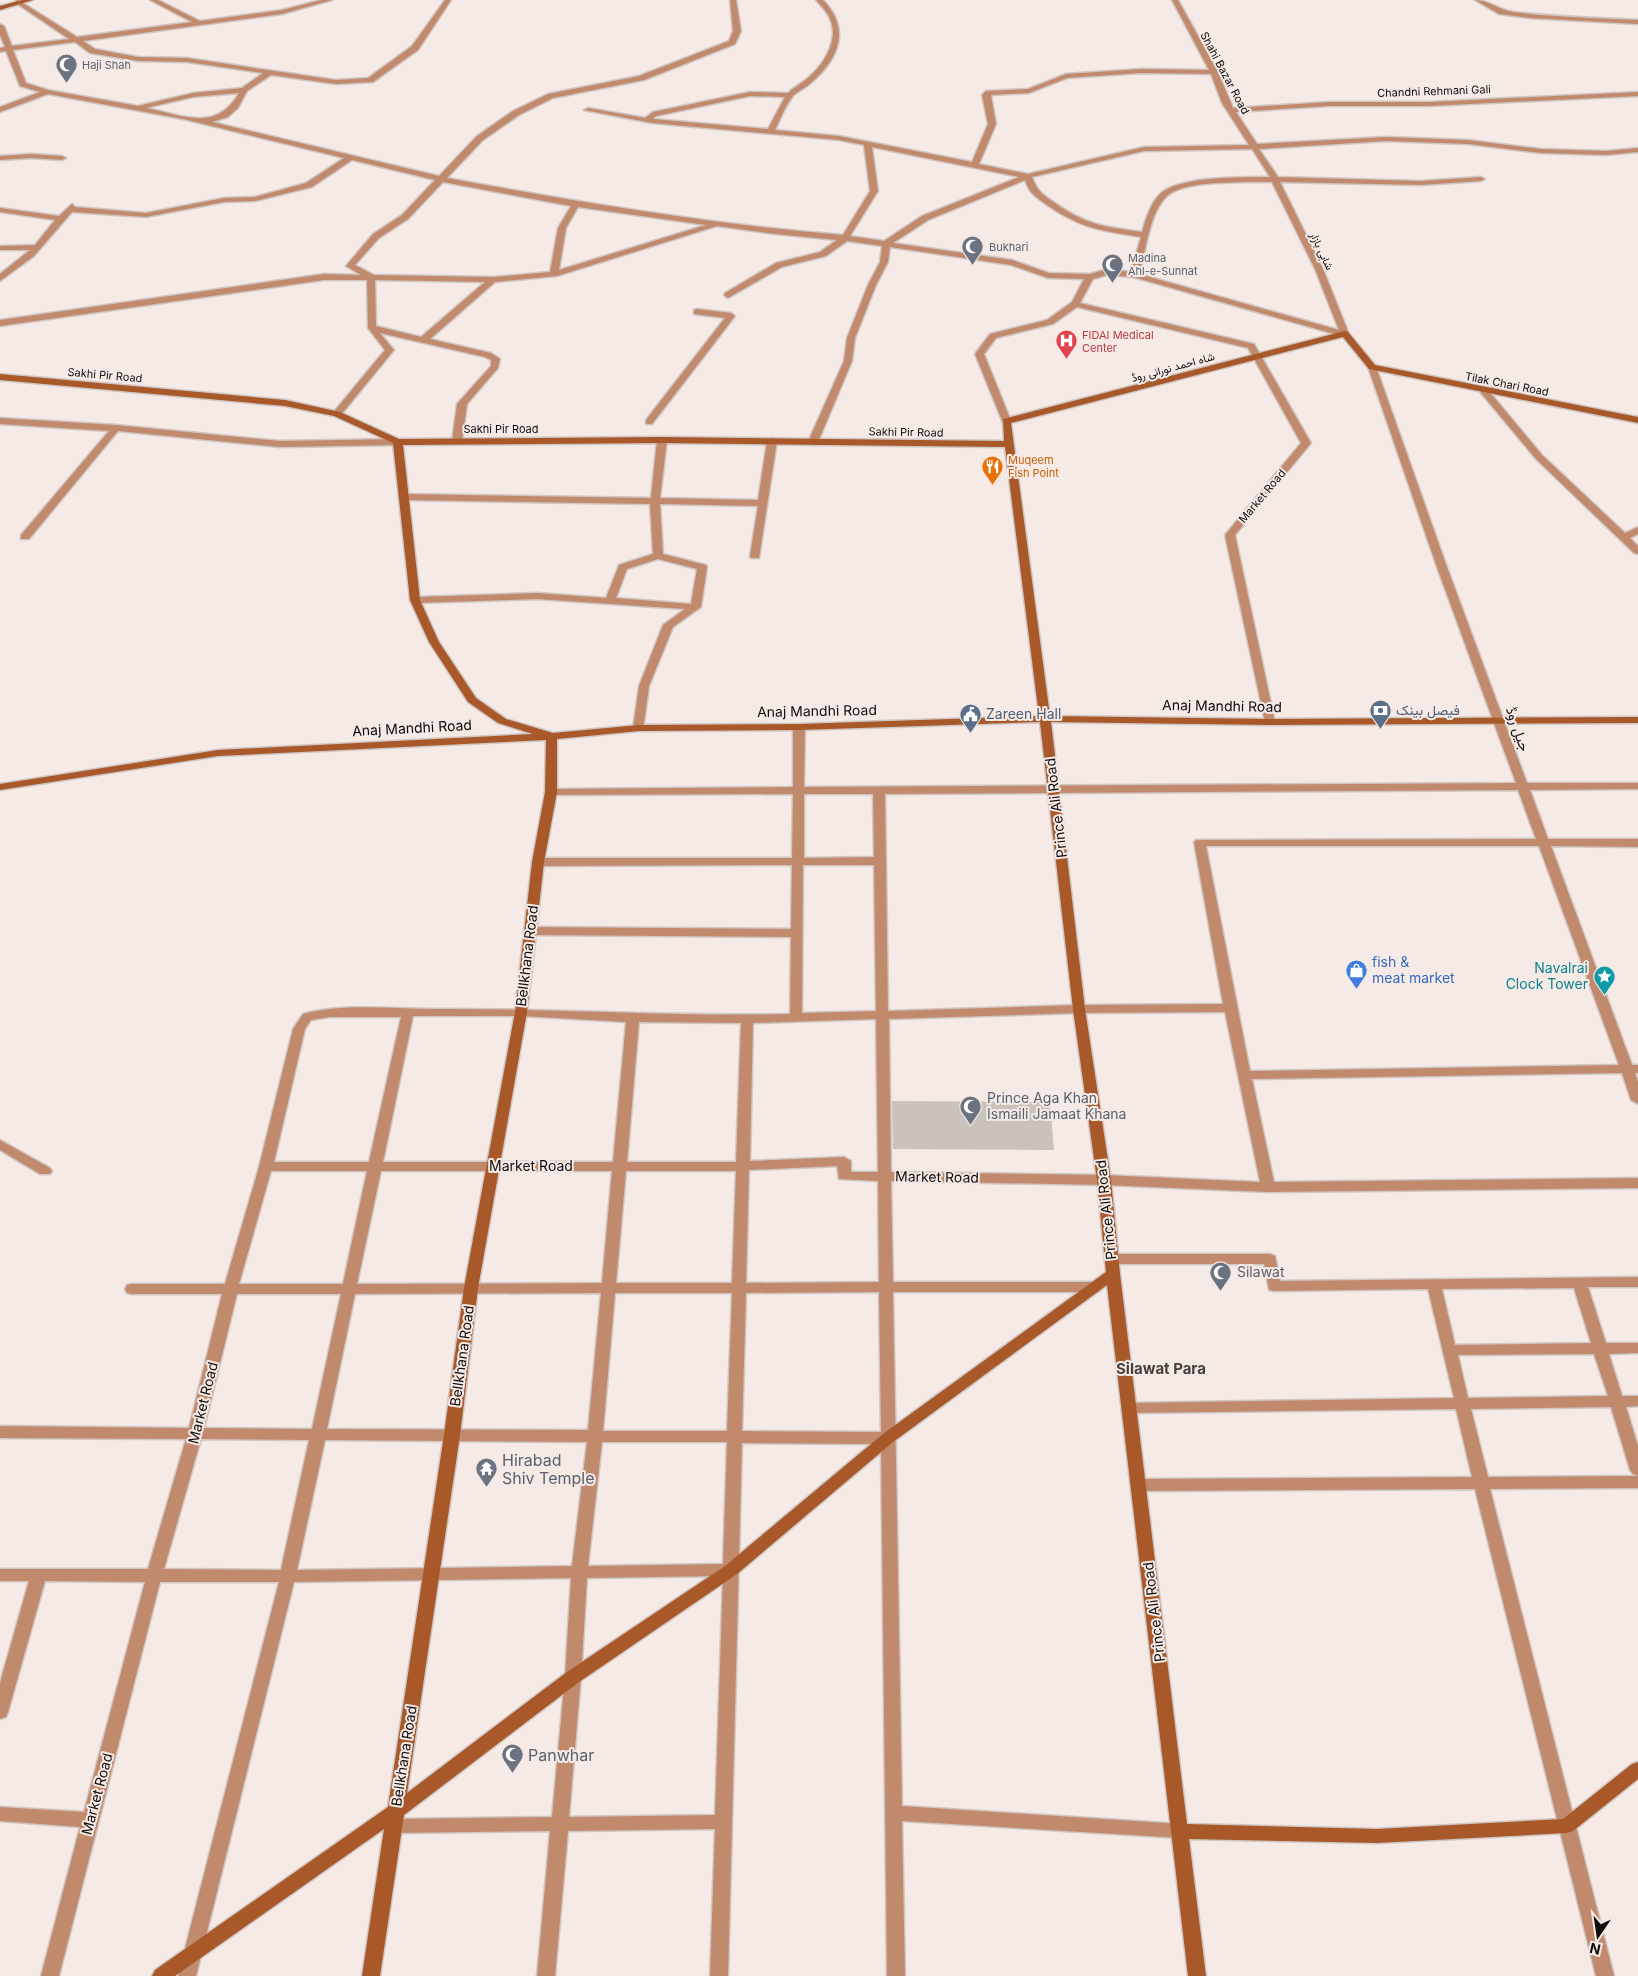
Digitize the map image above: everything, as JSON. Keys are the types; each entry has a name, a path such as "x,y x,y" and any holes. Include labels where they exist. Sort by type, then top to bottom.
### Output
{"street":[{"path":"0,8 30,0"},
{"path":"153,0 199,23"},
{"path":"290,0 310,6"},
{"path":"0,50 282,12 329,0"},
{"path":"18,2 73,40 93,51 138,59 187,60 336,82 370,80 415,48 448,0"},
{"path":"372,277 350,266 376,236 405,217 480,138 516,113 551,96 641,78 732,42 737,31 733,0"},
{"path":"771,131 790,96 807,82 833,51 838,31 830,9 819,0"},
{"name":"Shahi Bazar Road","path":"1175,0 1214,72 1226,103 1275,179"},
{"path":"1478,0 1500,12 1638,22"},
{"path":"0,26 24,84 47,92 204,122 440,179 576,204 775,232 845,238 886,244 1012,263 1048,275 1090,277 1107,272 1134,275 1345,334 1372,367"},
{"path":"975,164 992,124 986,96 989,93 1029,91 1066,76 1141,71 1214,72"},
{"path":"204,122 225,115 235,106 244,90 269,73"},
{"path":"136,108 193,95 244,90"},
{"path":"0,110 47,92"},
{"path":"647,120 653,114 750,94 790,96"},
{"name":"Chandni Rehmani Gali","path":"1231,110 1329,104 1429,104 1638,94"},
{"path":"588,110 647,120 724,129 771,131 839,138 1028,176"},
{"path":"813,442 848,361 851,338 869,292 884,262 886,244 925,218 1028,176 1144,149 1253,147 1386,139 1468,142 1541,151 1606,153 1638,150"},
{"path":"728,295 779,264 823,254 845,238 874,190 868,144"},
{"path":"0,158 31,156 62,158"},
{"path":"0,278 38,246 71,208 146,215 224,200 255,199 309,185 351,157"},
{"path":"1028,176 1033,191 1071,218 1103,229 1146,235"},
{"path":"1134,275 1146,235 1146,228 1164,194 1183,184 1275,179 1420,183 1481,179"},
{"name":"شاہی بازار","path":"1275,179 1319,269 1345,334"},
{"path":"554,274 562,228 576,204"},
{"path":"0,210 62,219"},
{"path":"0,323 324,277 493,280 554,274 719,223"},
{"path":"0,248 38,246"},
{"path":"337,414 390,350 372,328 372,277"},
{"path":"1006,421 979,354 993,336 1050,322 1075,304 1090,277"},
{"path":"424,339 493,280"},
{"name":"Market Road","path":"1075,304 1251,346 1306,442 1230,535 1270,722"},
{"path":"649,422 731,316 697,312"},
{"path":"372,328 424,339 488,355 496,359 495,366 462,404 457,441"},
{"name":"شاہ احمد نورانی روڈ","path":"1006,421 1345,334"},
{"name":"Tilak Chari Road","path":"1372,367 1484,391 1638,420"},
{"name":"جیل روڈ","path":"1372,367 1443,570 1522,786 1632,1069 1638,1100"},
{"name":"Sakhi Pir Road","path":"0,377 285,403 337,414 398,442 772,440 1010,444"},
{"path":"1484,391 1539,457 1638,551"},
{"path":"0,420 116,428 280,444 398,442 415,600 434,642 472,700 502,721 552,736"},
{"name":"Prince Ali Road","path":"1006,421 1054,789 1080,1009 1104,1180 1129,1408 1198,1976"},
{"path":"25,537 116,428"},
{"path":"658,556 655,502 662,440"},
{"path":"755,556 772,440"},
{"path":"404,497 655,502 763,502"},
{"path":"1624,537 1638,530"},
{"path":"610,601 623,567 658,556 702,567 696,607 668,625 644,686 639,728"},
{"path":"415,600 536,596 696,607"},
{"name":"Anaj Mandhi Road","path":"0,787 218,753 552,736 639,728 799,727 1045,719 1270,722 1638,720"},
{"path":"796,1016 800,790 799,727"},
{"name":"Bellkhana Road","path":"371,1976 452,1435 471,1288 521,1012 538,862 552,792 552,736"},
{"path":"552,792 1638,786"},
{"path":"879,789 896,1976"},
{"path":"1268,1186 1230,1008 1200,842 1543,841 1638,843"},
{"path":"538,862 880,861"},
{"path":"530,931 798,934"},
{"path":"266,1167 299,1030 307,1017 330,1014 408,1012 521,1012 633,1018 747,1019 796,1016 881,1016 1080,1009 1230,1008"},
{"path":"187,1976 288,1576 316,1434 408,1012"},
{"path":"546,1976 573,1677 579,1572 595,1436 633,1018"},
{"path":"719,1976 747,1019"},
{"path":"1245,1075 1632,1069"},
{"path":"2,1147 45,1171"},
{"name":"Market Road","path":"50,1976 154,1576 195,1433 231,1288 266,1167 743,1166 844,1162 844,1176 1104,1180 1268,1186 1638,1183"},
{"path":"161,1976 395,1819 573,1677 731,1570 888,1438 1094,1288 1113,1266 1270,1259 1274,1286 1434,1286 1638,1282"},
{"path":"1580,1284 1638,1470"},
{"path":"1434,1286 1481,1482 1605,1976"},
{"path":"132,1288 1094,1288"},
{"path":"1449,1350 1638,1348"},
{"path":"1129,1408 1638,1401"},
{"path":"0,1432 888,1438"},
{"path":"1139,1485 1638,1482"},
{"path":"0,1575 288,1576 731,1570"},
{"path":"0,1712 39,1575"},
{"path":"894,1813 1180,1831 1377,1836 1567,1826 1638,1769"},
{"path":"0,1814 91,1820"},
{"path":"395,1819 560,1824 724,1822"}],"building":[{"name":"Prince Aga Khan Ismaili Jamaat Khana","path":"892,1101 1050,1102 1054,1150 893,1149"}],"place":[{"name":"Haji Shah","path":"66,84"},
{"name":"Bukhari","path":"973,266"},
{"name":"Madina Ahl-e-Sunnat","path":"1112,283"},
{"name":"FIDAI Medical Center","path":"1066,360"},
{"name":"Muqeem Fish Point","path":"992,485"},
{"name":"فیصل بینک","path":"1380,729"},
{"name":"Zareen Hall","path":"970,733"},
{"name":"fish & meat market","path":"1356,989"},
{"name":"Navalrai Clock Tower","path":"1604,995"},
{"name":"Prince Aga Khan Ismaili Jamaat Khana","path":"971,1125"},
{"name":"Silawat","path":"1221,1291"},
{"name":"Hirabad Shiv Temple","path":"486,1488"},
{"name":"Panwhar","path":"512,1774"}],"district":[{"name":"Silawat Para","path":"1161,1369"}]}
